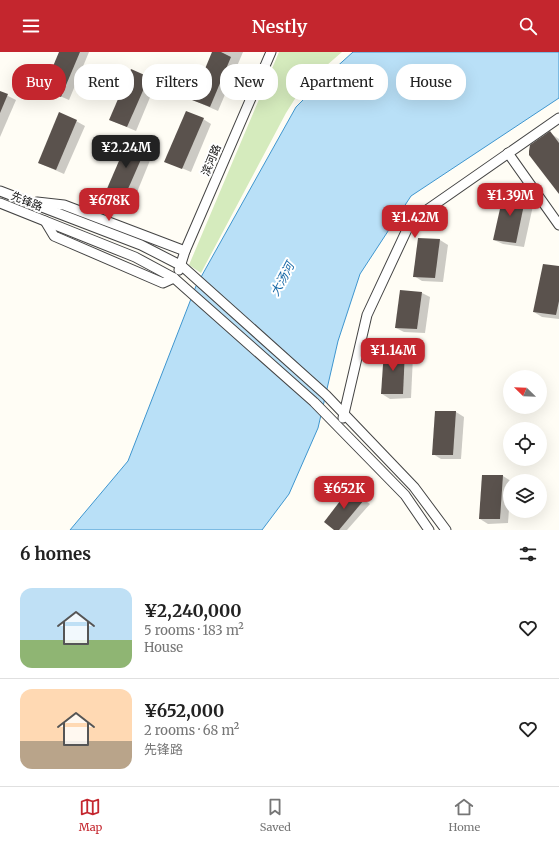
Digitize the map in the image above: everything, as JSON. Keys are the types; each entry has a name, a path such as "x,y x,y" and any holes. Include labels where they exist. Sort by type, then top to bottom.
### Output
{"street":[{"name":"滨河路","path":"174,278 182,266 185,251 271,52"},
{"path":"340,428 367,316 411,221 559,118"},
{"path":"508,153 559,225"},
{"path":"0,191 141,245 182,266 326,395 414,487 446,530"},
{"path":"25,201 64,205 185,251"},
{"name":"先锋路","path":"0,203 135,257 174,278 308,396 405,495 429,530"},
{"path":"45,221 54,236 163,283 174,278"}],"green space":[{"path":"279,52 342,52 328,64 286,64 286,100 294,100 201,273 189,265 259,100 278,100 278,64 274,64"}],"water":[{"name":"大汤河","path":"353,52 559,52 559,98 411,196 360,274 338,341 318,428 289,494 262,530 70,530 128,461 196,286 296,107 303,100 388,100 388,64 340,64"}],"building":[{"path":"59,52 80,52 66,85 66,64 54,64"},
{"path":"212,52 221,52 231,57 228,64 220,64 220,83 210,107 192,100 212,100 212,64 207,64"},
{"path":"134,70 142,74 142,93 127,127 109,120 118,100 134,100"},
{"path":"0,91 8,94 0,113"},
{"path":"186,111 204,118 182,169 164,162"},
{"path":"59,112 77,120 56,170 38,163"},
{"path":"550,131 559,143 559,194 529,155 530,145"},
{"path":"128,140 146,148 124,198 106,191"},
{"path":"504,191 526,195 516,243 493,240"},
{"path":"418,238 440,239 435,278 413,277"},
{"path":"543,264 559,266 559,301 556,315 533,312"},
{"path":"400,290 422,292 417,329 395,328"},
{"path":"384,350 405,350 403,394 381,394"},
{"path":"435,411 456,411 453,455 432,455"},
{"path":"482,475 503,475 500,519 479,519"},
{"path":"350,488 364,500 339,530 334,530 324,522"}]}
